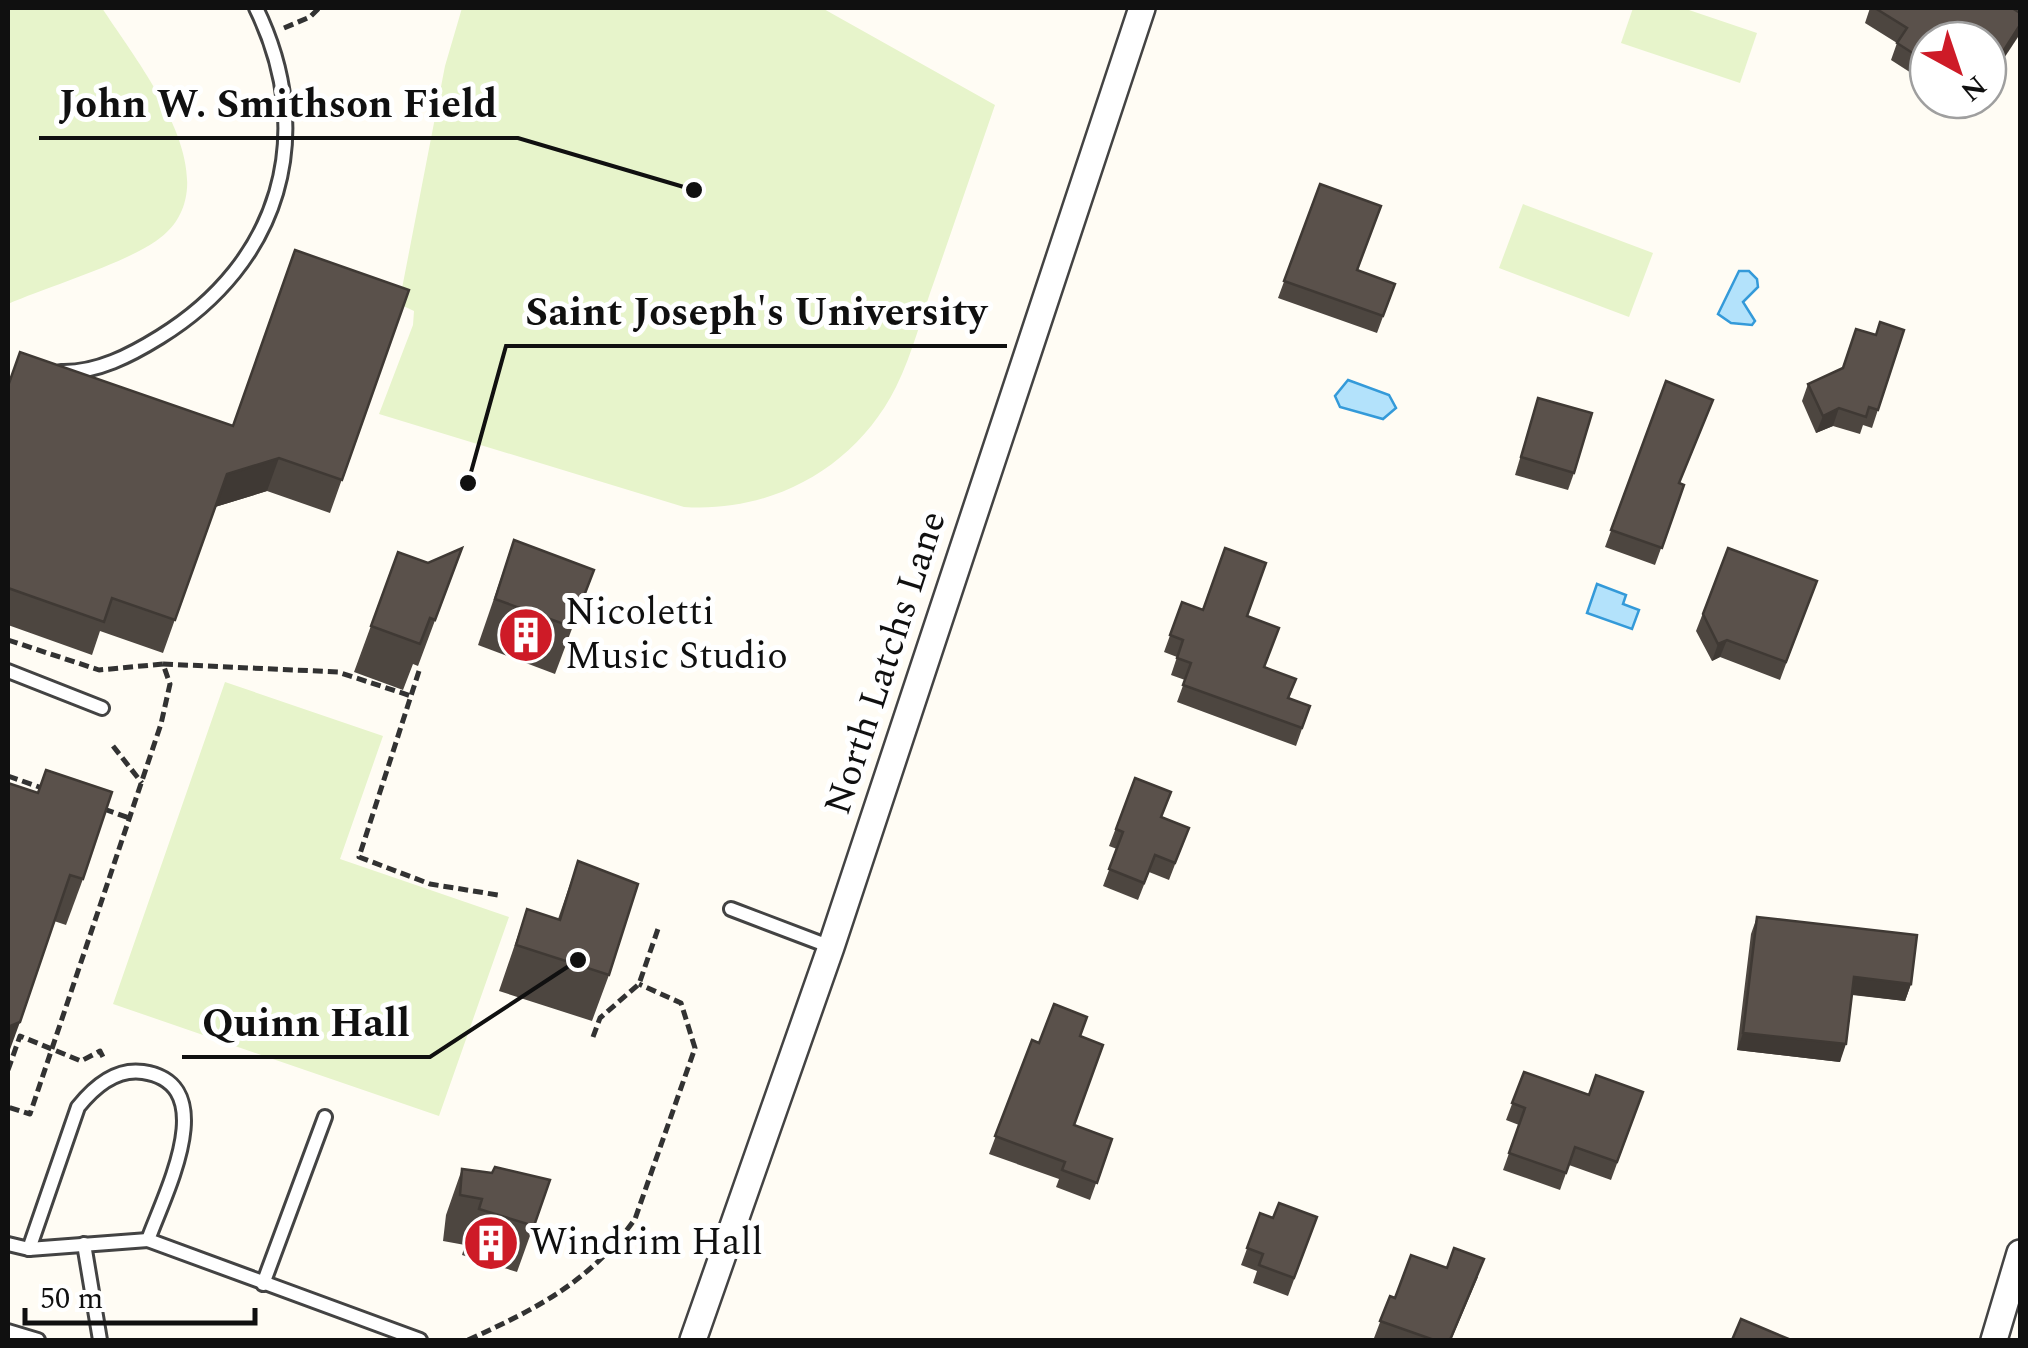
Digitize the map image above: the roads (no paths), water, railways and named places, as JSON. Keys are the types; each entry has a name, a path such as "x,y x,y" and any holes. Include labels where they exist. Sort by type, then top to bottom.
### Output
{"street":[{"name":"North Latchs Lane","path":"694,1340 832,948 1142,8"},
{"path":"1994,1340 2020,1253"}],"lane":[{"path":"54,372 109,364 146,346 205,305 251,251 276,199 285,146 284,109 268,35 256,8"},
{"path":"8,670 102,708"},
{"path":"732,909 832,948"},
{"path":"30,1249 78,1107 93,1088 133,1070 158,1074 170,1082 182,1101 186,1128 148,1240"},
{"path":"263,1284 325,1117"},
{"path":"8,1244 30,1249 148,1240 420,1340"},
{"path":"84,1244 100,1340"},
{"path":"8,1331 38,1340"}],"water":[{"path":"1739,271 1749,271 1757,279 1758,287 1743,302 1755,321 1752,325 1731,323 1718,314"},
{"path":"1348,380 1389,395 1396,408 1383,419 1340,407 1335,396"},
{"path":"1597,584 1626,595 1623,604 1639,610 1632,629 1587,613"}],"place":[{"name":"John W. Smithson Field","path":"694,190"},
{"name":"Saint Joseph's University","path":"468,483"},
{"name":"Nicoletti Music Studio","path":"526,635"},
{"name":"Quinn Hall","path":"578,960"},
{"name":"Windrim Hall","path":"491,1243"}]}
